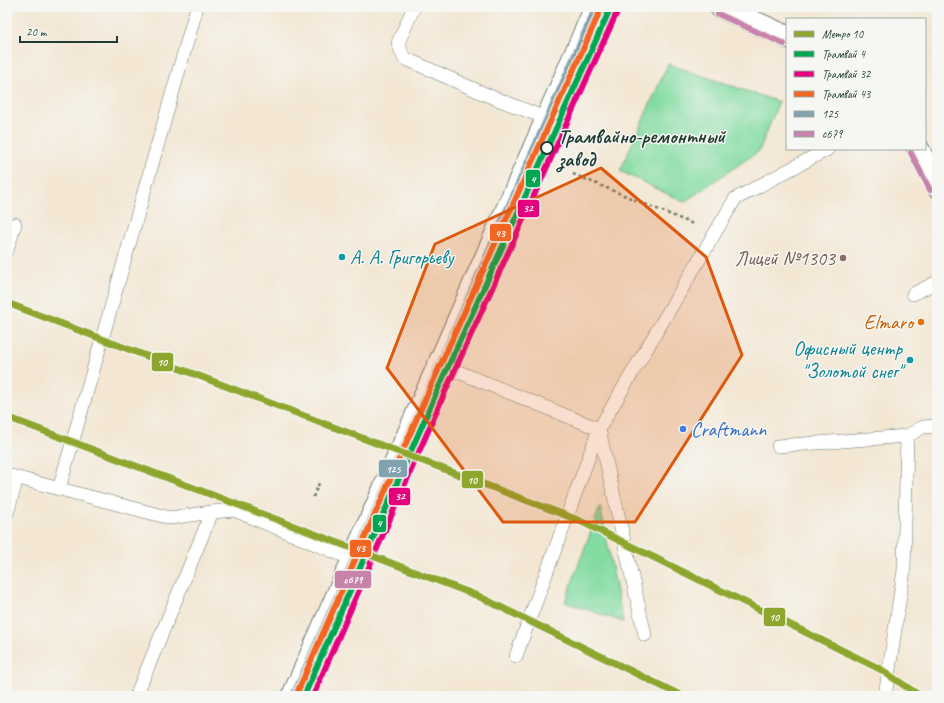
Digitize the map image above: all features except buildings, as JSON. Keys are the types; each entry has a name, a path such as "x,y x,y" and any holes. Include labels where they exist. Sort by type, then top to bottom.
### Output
{"street":[{"path":"294,696 596,7"},
{"path":"720,7 786,37"},
{"path":"919,150 937,186"}],"lane":[{"path":"59,489 197,7"},
{"path":"414,7 398,43 404,58 487,95 548,119"},
{"path":"516,656 599,430 735,199 826,150"},
{"path":"7,250 15,224"},
{"path":"913,294 937,282"},
{"path":"440,364 599,430"},
{"path":"778,446 907,436 923,427 937,426"},
{"path":"599,430 645,635"},
{"path":"884,696 904,570 907,436"},
{"path":"7,514 12,477 170,518 234,510 354,560"},
{"path":"136,696 212,512"}],"path":[{"path":"573,174 715,233"},
{"path":"313,497 320,481"}],"highlighted area":[{"path":"601,168 706,257 742,355 635,522 503,522 387,368 435,244"}],"green space":[{"path":"668,64 779,102 759,151 684,202 620,171"},
{"path":"600,506 623,622 565,602"}],"metro line":[{"name":"10","path":"7,303 578,520 880,669 920,696"},
{"name":"10","path":"7,417 478,596 682,696"}],"tram line":[{"name":"43","path":"297,693 431,386 602,7"},
{"name":"4","path":"304,696 438,389 611,7"},
{"name":"32","path":"313,696 445,392 618,10"}],"transit line":[{"name":"125","path":"293,696 596,7"},
{"name":"с679","path":"302,696 603,10"},
{"name":"с679","path":"718,14 784,44"},
{"name":"с679","path":"911,153 930,190"}],"place":[{"name":"Трамвайно-ремонтный завод","path":"547,148"},
{"name":"А. А. Григорьеву","path":"342,257"},
{"name":"Лицей №1303","path":"843,258"},
{"name":"Elmaro","path":"921,322"},
{"name":"Офисный центр \"Золотой снег\"","path":"910,360"},
{"name":"Craftmann","path":"683,429"}]}
